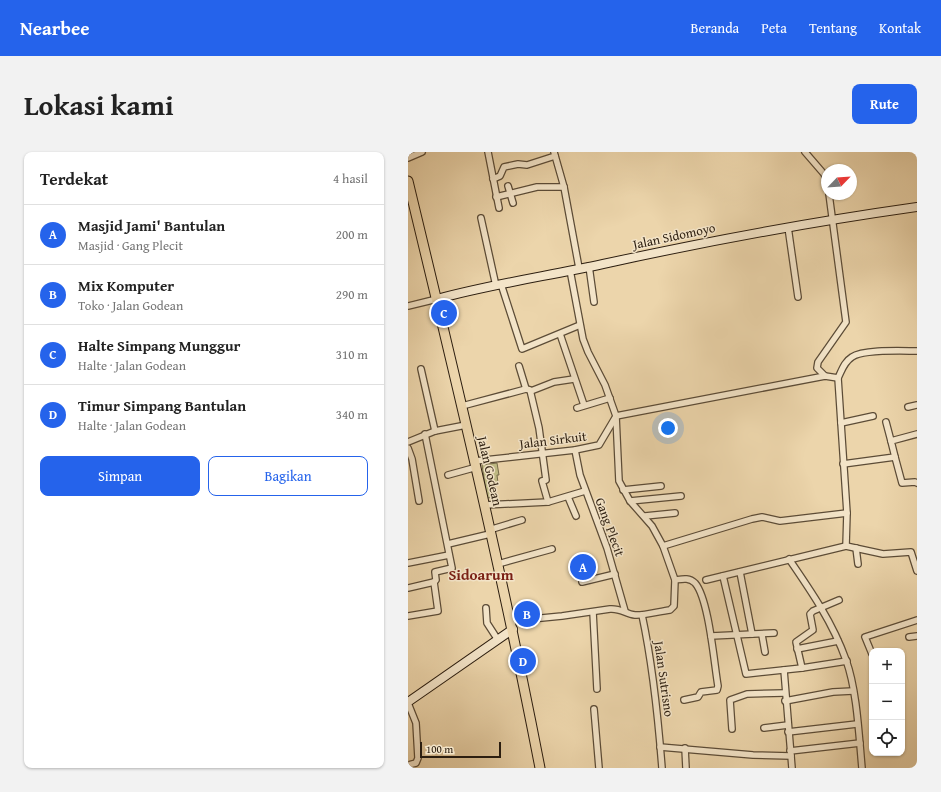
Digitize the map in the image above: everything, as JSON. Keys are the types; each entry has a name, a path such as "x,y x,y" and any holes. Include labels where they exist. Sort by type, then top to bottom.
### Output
{"main road":[{"name":"Jalan Godean","path":"408,181 476,464 489,532 512,625 540,768"},
{"name":"Jalan Sidomoyo","path":"437,300 499,285 676,247 834,219 917,207"},
{"path":"408,700 498,640 512,625"}],"street":[{"path":"408,158 422,152"},
{"path":"488,152 499,208"},
{"path":"805,152 821,171"},
{"path":"493,179 500,176 504,167 518,164 527,165 555,154 564,187 579,268"},
{"path":"508,186 513,204"},
{"path":"496,197 537,187 564,187"},
{"path":"825,376 817,368 818,362 846,322 831,200"},
{"path":"481,218 499,285 522,349 580,325"},
{"path":"788,227 798,297"},
{"path":"589,266 594,302"},
{"path":"512,625 617,608 633,615 642,615 672,609 675,580 663,546 645,516 630,501 623,490 617,475 616,416 610,398 588,352 580,325 570,270"},
{"path":"408,306 437,300"},
{"path":"560,334 584,405"},
{"path":"846,546 847,513 838,378 844,364 853,356 889,350 917,351"},
{"path":"519,366 528,390 543,452 546,480 542,482 548,502"},
{"path":"421,369 435,431"},
{"path":"616,416 825,376 838,378"},
{"path":"462,406 554,382 574,379"},
{"path":"577,408 610,398"},
{"path":"908,407 917,405"},
{"name":"Jalan Sirkuit","path":"448,475 476,464 543,452 574,450 599,445 616,416"},
{"path":"841,423 873,416"},
{"path":"886,422 902,484 917,483"},
{"path":"408,442 435,431 466,424"},
{"path":"408,616 438,611 434,582 436,580 435,572 452,568 426,434"},
{"path":"891,441 917,434"},
{"path":"408,448 412,459 419,501"},
{"name":"Gang Plecit","path":"574,450 586,491 608,548 625,611"},
{"path":"843,464 895,457"},
{"path":"623,490 661,486"},
{"path":"485,505 548,502 586,491"},
{"path":"630,501 681,496"},
{"path":"568,497 576,516"},
{"path":"645,516 675,513"},
{"path":"663,546 762,517 780,521 847,513"},
{"path":"448,544 489,532 522,520"},
{"path":"706,580 846,546 883,554 917,550"},
{"path":"856,548 858,564"},
{"path":"498,564 552,549"},
{"path":"910,552 917,572"},
{"path":"408,563 449,554"},
{"path":"790,559 822,607 847,661 853,691 862,768"},
{"path":"740,572 752,634"},
{"path":"582,582 615,574"},
{"path":"723,576 746,674 847,661"},
{"path":"675,580 684,578 696,585 706,608 718,689 700,692 698,697 684,700"},
{"path":"408,588 434,582"},
{"path":"802,668 796,642 813,630 811,618 812,612 839,600"},
{"path":"486,608 487,623 498,640"},
{"path":"593,612 597,689"},
{"name":"Jalan Sutrisno","path":"642,615 651,655 662,768"},
{"path":"870,648 865,637 917,620"},
{"path":"711,636 762,635 774,633"},
{"path":"762,635 765,652"},
{"path":"909,637 917,636"},
{"path":"797,649 838,641"},
{"path":"784,670 785,701 792,768"},
{"path":"785,701 833,692 853,691"},
{"path":"732,729 729,702 731,699 748,694 785,693"},
{"path":"408,700 416,723 418,758 416,763 408,765"},
{"path":"594,708 598,768"},
{"path":"764,728 788,724"},
{"path":"788,732 857,724"},
{"path":"660,747 752,755 790,754 860,743"},
{"path":"685,748 686,768"}],"shaded area":[{"path":"497,463 499,475 497,475 498,483 495,484 497,497 487,498 482,465"}],"place":[{"name":"Halte Simpang Munggur","path":"444,313"},
{"name":"Masjid Jami' Bantulan","path":"583,567"},
{"name":"Mix Komputer","path":"527,614"},
{"name":"Timur Simpang Bantulan","path":"523,661"}],"district":[{"name":"Sidoarum","path":"481,574"}]}
